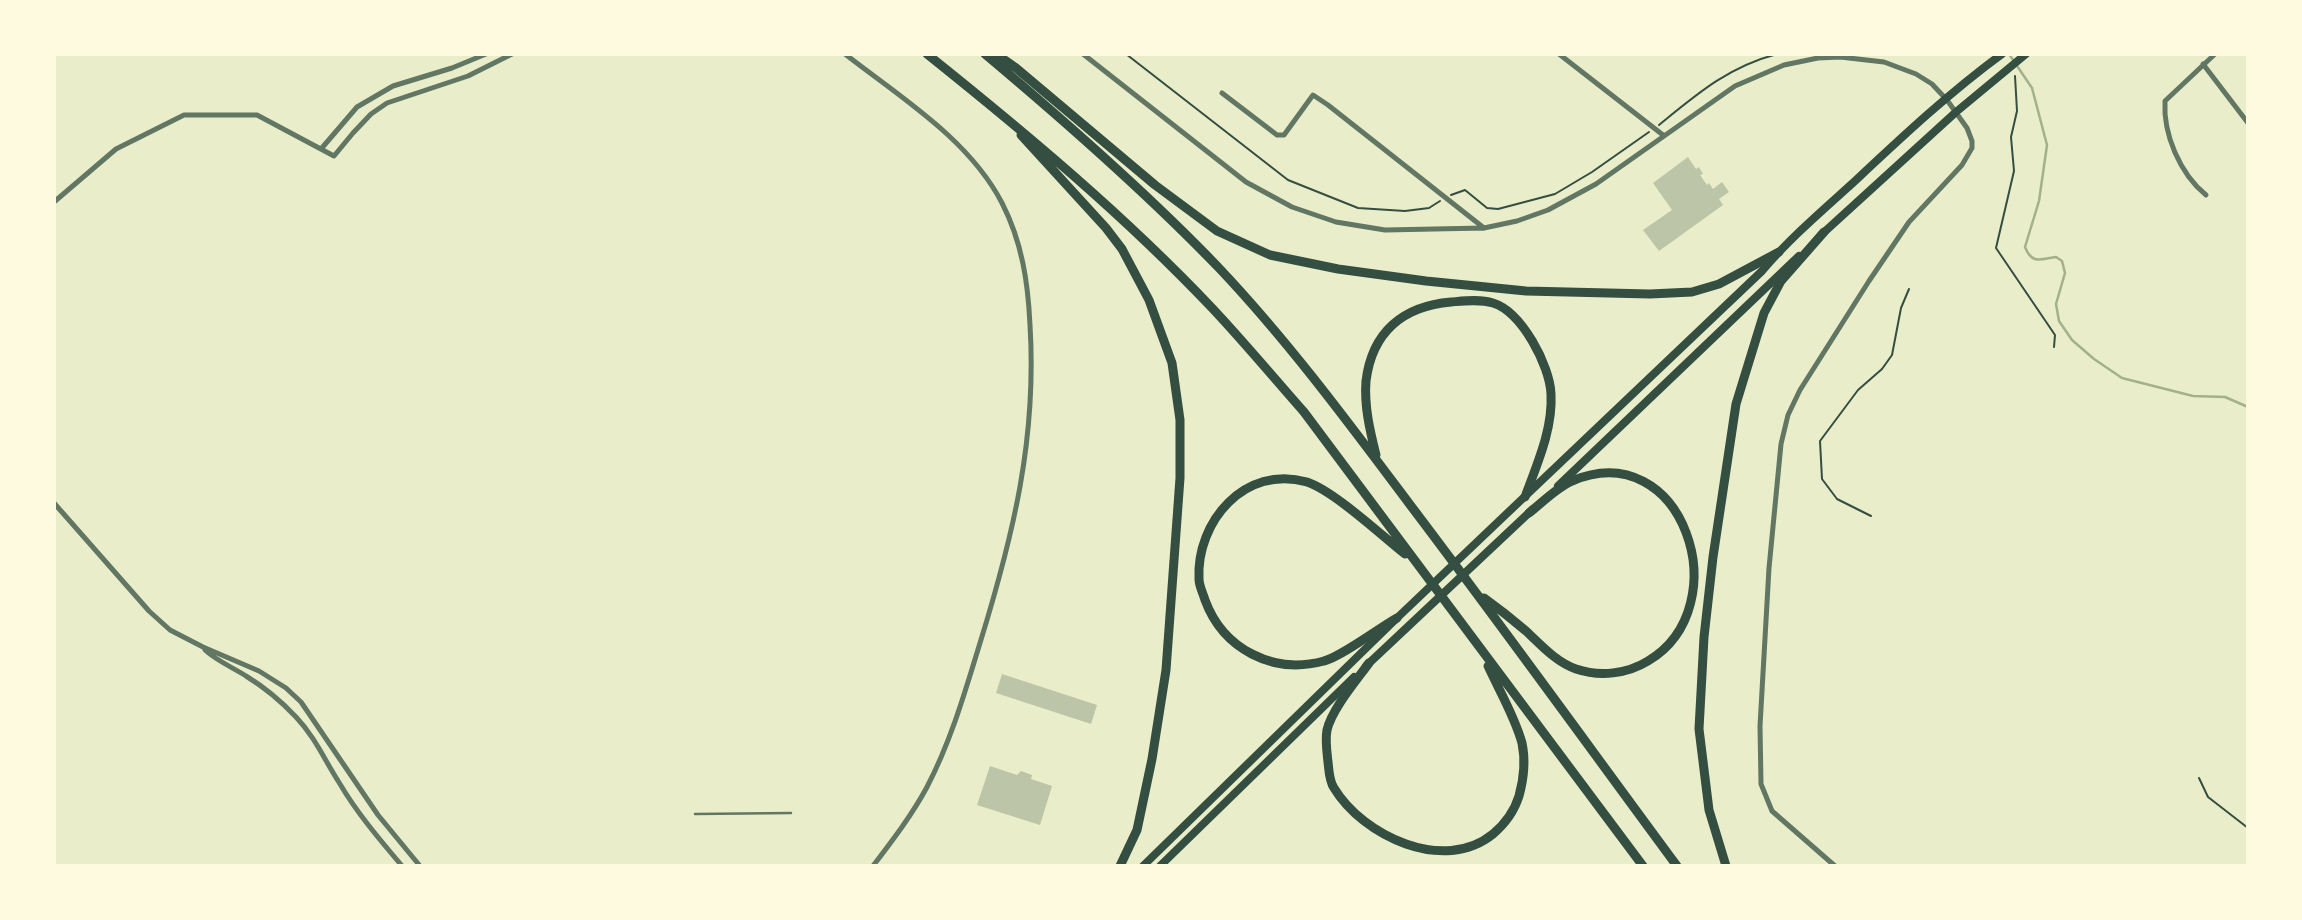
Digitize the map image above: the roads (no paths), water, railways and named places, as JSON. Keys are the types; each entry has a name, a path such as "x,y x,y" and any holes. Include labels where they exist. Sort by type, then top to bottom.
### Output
{"highway":[{"path":"927,54 1096,195 1213,309 1304,412 1643,866"},
{"path":"985,54 1063,119 1220,269 1308,371 1436,539 1676,866"},
{"path":"996,54 1155,185 1217,231 1270,255 1338,269 1526,291 1650,293 1692,292 1719,284 1779,252"},
{"path":"1011,122 1122,249 1149,300 1172,363 1180,420 1180,478 1166,670 1137,831 1120,866"},
{"path":"1726,866 1709,810 1699,729 1711,570 1736,404 1764,313 1782,281 1824,232"},
{"path":"1377,460 1369,428 1366,393 1370,362 1383,335 1396,320 1420,307 1463,301 1492,303 1502,307 1534,343 1550,382 1551,408 1547,432 1525,497"},
{"path":"1475,592 1558,659 1573,668 1588,672 1612,673 1638,667 1664,650 1677,636 1692,602 1691,547 1686,527 1678,512 1659,492 1640,480 1629,477 1614,474 1589,476 1562,486 1529,513"},
{"path":"1396,618 1326,661 1294,667 1254,657 1234,644 1211,617 1199,582 1202,545 1219,513 1243,489 1285,479 1307,482 1325,491 1414,562"},
{"path":"1369,663 1346,693 1327,731 1332,785 1350,810 1379,830 1407,845 1436,852 1454,852 1483,842 1514,812 1525,775 1522,743 1480,648"}],"main road":[{"path":"1143,866 1396,618 1779,252 1947,100 2000,56"},
{"path":"1160,866 1369,663 1824,232 1956,112 2022,57"}],"street":[{"path":"321,149 357,107 393,86 452,68 486,54"},
{"path":"498,54 501,61"},
{"path":"54,202 116,149 184,115 257,115 334,156 371,114 387,103 468,76 512,54"},
{"path":"845,54 939,128 971,158 987,178 1014,229 1022,255 1028,288 1032,352 1026,461 1014,525 963,698 943,755 925,790 873,866"},
{"path":"1083,54 1246,183 1292,207 1336,222 1385,229 1484,228 1533,216 1580,194 1735,86 1767,70 1818,58 1869,57 1916,74 1932,84 1947,100 1970,135 1970,153 1909,222 1869,281 1800,390 1782,436 1769,568 1760,726 1761,784 1772,811 1835,866"},
{"path":"1559,54 1567,56 1663,135"},
{"path":"2206,195 2190,181 2178,163 2165,112 2165,101 2215,54"},
{"path":"2203,64 2248,123"},
{"path":"1222,93 1277,135 1284,135 1313,95 1484,228"},
{"path":"54,503 149,611 170,630 259,671 301,702 378,815 420,866"},
{"path":"203,647 213,657 274,696 297,718 319,745 340,785 402,866"}],"lane":[{"path":"695,814 791,813"}],"waterway":[{"path":"2009,54 2032,88 2047,145 2039,201 2025,247 2034,259 2056,257 2062,261 2065,273 2056,304 2059,321 2072,340 2122,378 2193,396 2225,397 2248,407"}]}
